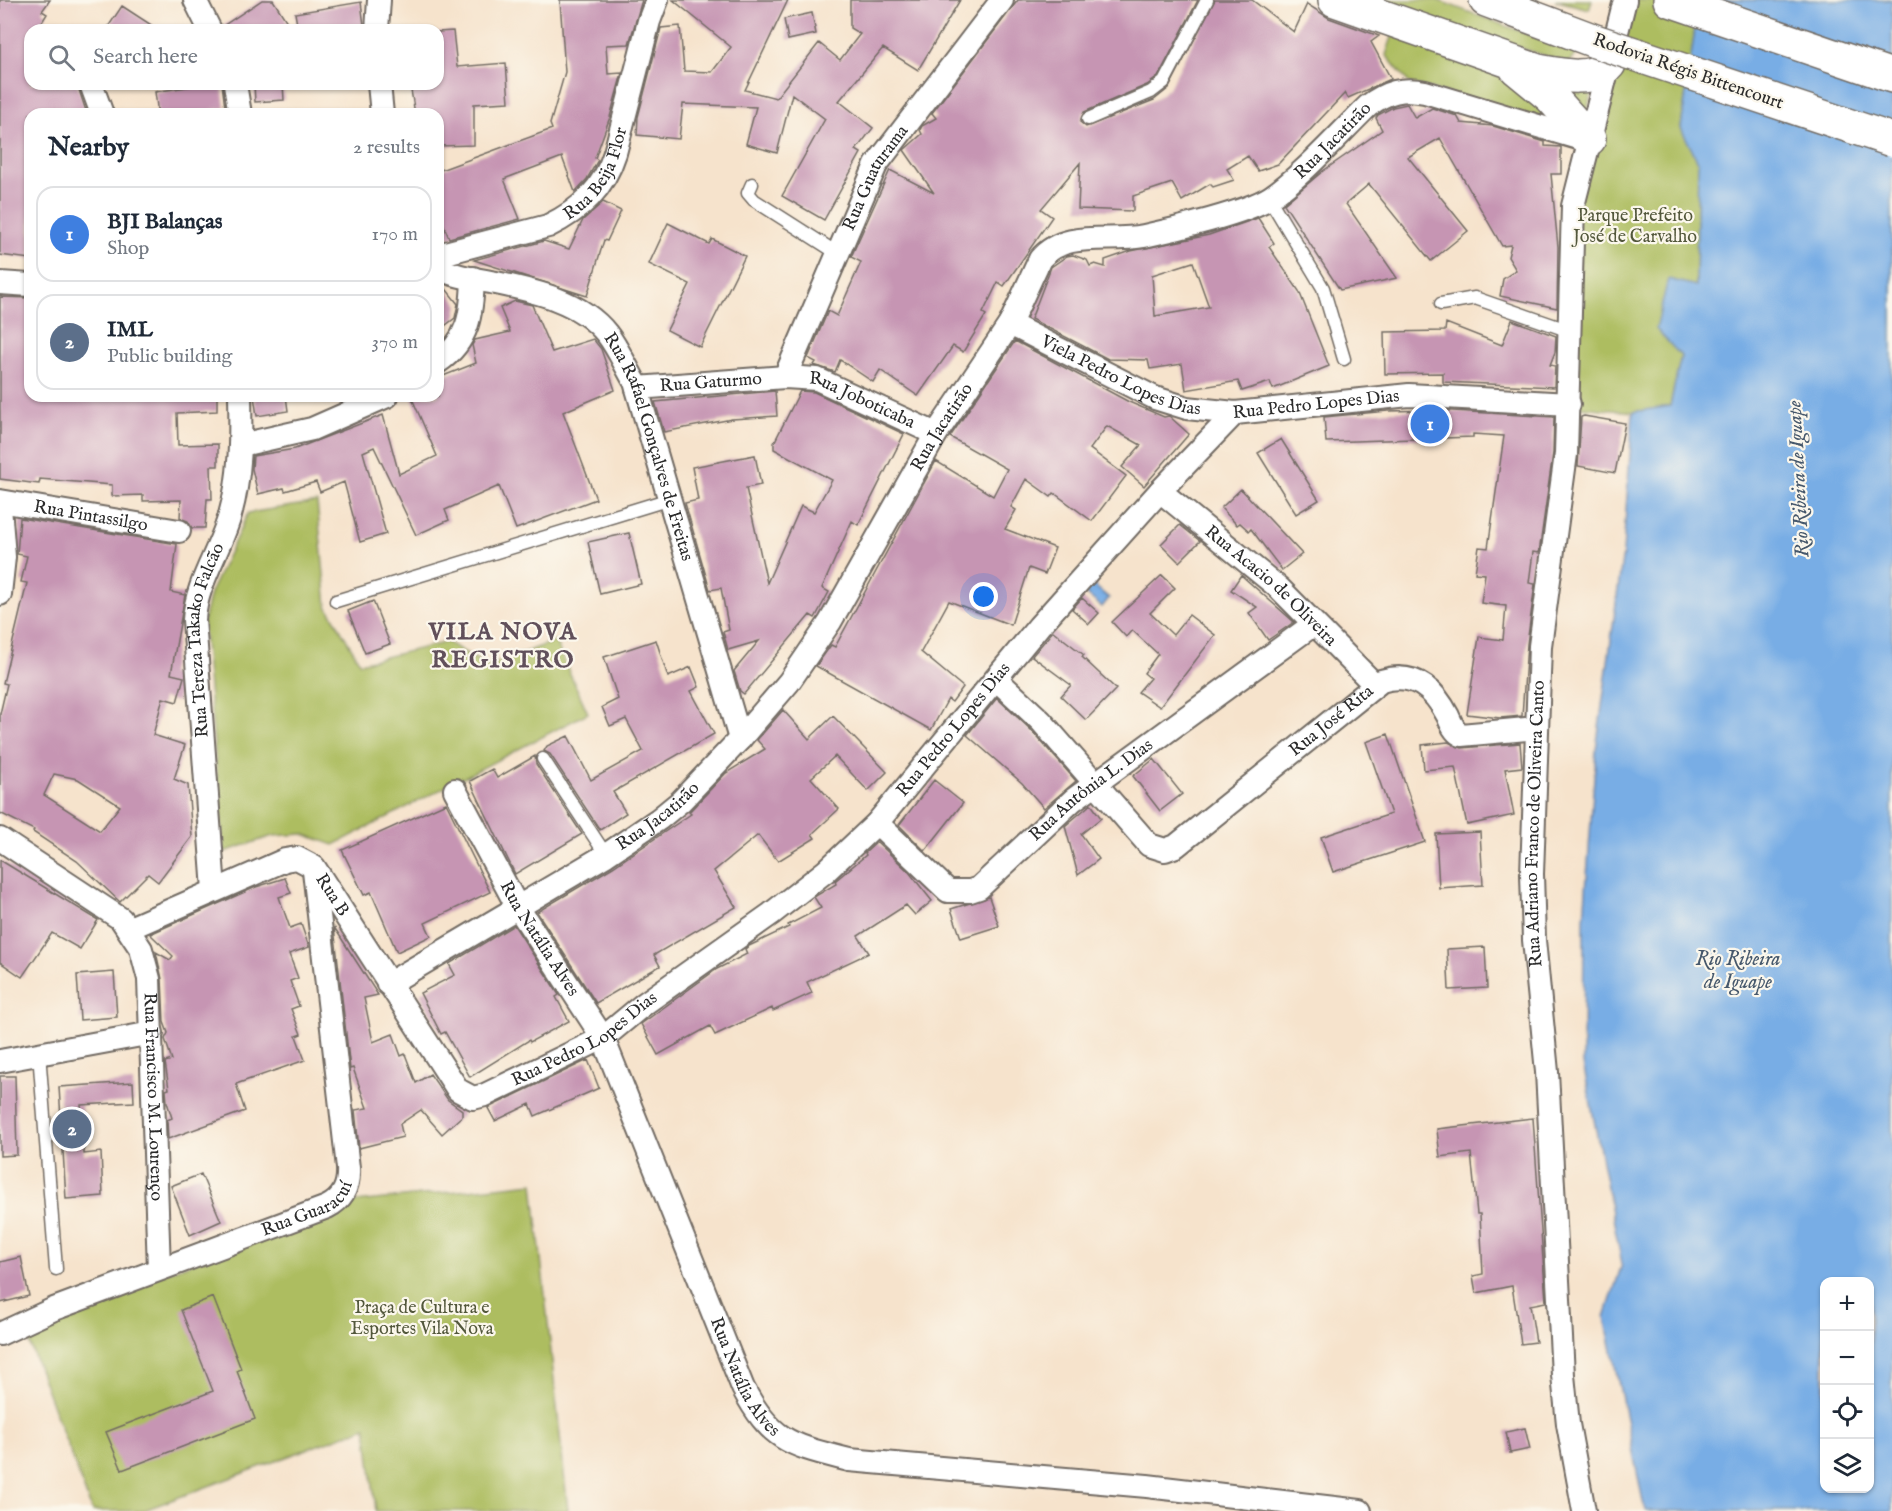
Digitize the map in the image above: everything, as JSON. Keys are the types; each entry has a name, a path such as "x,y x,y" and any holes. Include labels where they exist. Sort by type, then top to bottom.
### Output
{"main road":[{"path":"1335,0 1538,71 1577,76 1596,74 1602,53"},
{"name":"Rodovia Régis Bittencourt","path":"1486,0 1602,53 1892,140"},
{"path":"1670,0 1892,76"},
{"path":"1505,60 1550,96 1589,140"}],"street":[{"path":"195,0 207,24"},
{"path":"378,24 380,0"},
{"name":"Rua Beija Flor","path":"444,253 548,226 563,219 592,196 610,169 649,21 657,0"},
{"name":"Rua Guaturama","path":"785,377 876,165 1002,0"},
{"name":"Rua Adriano Franco de Oliveira Canto","path":"1584,1511 1568,1424 1563,1374 1547,1072 1534,940 1532,874 1542,625 1566,454 1573,206 1589,140 1602,53 1624,0"},
{"path":"93,90 100,108"},
{"path":"236,90 239,108"},
{"path":"378,108 379,90"},
{"name":"Rua Jacatirão","path":"388,984 606,855 681,801 740,739 789,682 830,622 936,434 1010,324 1040,259 1056,245 1077,240 1143,236 1269,198 1368,105 1378,98 1397,91 1425,92 1589,140"},
{"name":"Rua Rafael Gonçalves de Freitas","path":"444,270 523,289 563,302 586,314 607,334 637,388 740,739"},
{"path":"444,357 459,344 468,326 473,278"},
{"path":"0,283 24,285"},
{"name":"Viela Pedro Lopes Dias","path":"1010,324 1155,398 1187,408 1235,413"},
{"name":"Rua Gaturmo","path":"637,388 785,377"},
{"name":"Rua Joboticaba","path":"785,377 825,382 936,434"},
{"name":"Rua Pedro Lopes Dias","path":"388,984 458,1090 468,1097 485,1095 603,1038 644,1004 826,871 878,823 1039,626 1160,491 1235,413 1409,395 1569,404"},
{"name":"Rua Tereza Takako Falcão","path":"214,890 194,610 230,515 241,446 240,402"},
{"path":"241,446 312,429 373,402"},
{"name":"Rua Acacio de Oliveira","path":"1160,491 1270,580 1375,685"},
{"name":"Rua Pintassilgo","path":"0,501 179,531"},
{"path":"0,507 4,557 0,594"},
{"name":"Rua Antônia L. Dias","path":"878,823 941,886 948,891 970,891 988,881 1073,800 1314,624"},
{"name":"Rua José Rita","path":"1097,782 1149,845 1165,850 1176,846 1375,685 1387,679 1400,678 1423,684 1438,698 1456,731 1461,735 1537,728"},
{"path":"996,679 1041,721 1097,782"},
{"name":"Rua Natália Alves","path":"455,790 517,906 603,1038 743,1388 758,1415 777,1436 809,1449 849,1460 1147,1485 1360,1511"},
{"path":"0,838 121,919 130,928"},
{"name":"Rua B","path":"130,928 285,860 297,858 314,867 388,984"},
{"name":"Rua Guaracuí","path":"0,1334 54,1309 327,1207 337,1201 346,1188 348,1168 314,867"},
{"name":"Rua Francisco M. Lourenço","path":"130,928 147,969 152,1033 159,1269"},
{"path":"0,1061 152,1033"}],"lane":[{"path":"1088,119 1151,92 1164,82 1207,0"},
{"path":"752,184 748,193 754,200 837,253"},
{"path":"1269,198 1323,288 1344,359"},
{"path":"1441,304 1475,298 1570,331"},
{"path":"336,601 670,499"},
{"path":"543,759 606,855"},
{"path":"39,1053 56,1269"}],"green space":[{"path":"1370,0 1437,0 1578,53 1568,63"},
{"path":"1555,0 1592,0 1589,9"},
{"name":"Parque Prefeito José de Carvalho","path":"1626,0 1699,0 1681,128 1698,161 1696,287 1670,406 1633,412 1570,406 1573,207"},
{"path":"1393,34 1524,85 1555,123 1409,83 1386,55"},
{"path":"1595,81 1584,122 1564,85"},
{"path":"317,502 327,606 360,663 447,642 488,666 555,641 588,713 334,845 303,834 273,836 224,852 203,622 210,593 248,513"},
{"name":"Praça de Cultura e Esportes Vila Nova","path":"533,1183 568,1511 376,1511 366,1427 142,1511 92,1511 23,1326 356,1202"}],"water":[{"name":"Rio Ribeira de Iguape","path":"1699,0 1892,0 1892,1511 1645,1511 1605,1317 1622,1264 1583,1063 1584,919 1596,750 1623,552 1633,412 1670,406 1681,356 1656,329 1668,279 1696,286 1698,162 1681,128"},
{"path":"1090,582 1109,598 1102,607 1082,591"}],"building":[{"path":"0,0 50,0 42,11 47,14 41,24 24,24 24,90 79,90 85,108 24,108 24,258 0,255"},
{"path":"262,0 273,0 288,24 226,24"},
{"path":"560,0 642,0 629,44 606,45 608,74 622,73 610,117 595,158 598,160 587,179 575,192 562,157 504,179 520,219 449,238 444,226 444,169 552,129 550,124 565,72"},
{"path":"673,0 788,0 745,90 776,98 819,43 840,60 860,34 850,28 850,0 960,0 918,70 883,48 839,101 873,128 856,150 861,153 824,220 782,196 825,119 792,94 777,153 746,144 756,107 683,104 679,139 637,135 638,117 661,28 680,26 684,71 712,72 731,47"},
{"path":"1018,0 1198,0 1158,77 1147,85 1084,112 1080,122 1086,127 1154,100 1169,88 1215,0 1252,0 1294,32 1307,4 1329,18 1379,36 1371,42 1391,79 1348,98 1345,93 1278,164 1258,171 1248,156 1227,169 1234,180 1213,187 1210,184 1182,201 1172,183 1133,196 1133,211 1078,209 1080,163 1041,209 1052,217 1004,286 998,282 983,313 986,315 963,352 953,346 918,396 880,370 873,382 840,360 835,372 814,365 816,362 808,358 828,311 837,316 861,262 851,257 890,170 934,193 904,150 922,134 920,130 922,126 936,118 932,113"},
{"path":"361,2 364,24 297,24 295,13"},
{"path":"122,6 150,24 110,24"},
{"path":"812,13 816,34 788,40 784,19"},
{"path":"453,31 457,67 506,63 509,102 474,104 474,145 444,146 444,108 414,108 411,90 444,90 444,32"},
{"path":"223,90 225,108 157,108 155,92"},
{"path":"254,90 283,90 284,100 255,102"},
{"path":"1407,104 1415,118 1432,108 1457,116 1461,123 1493,126 1545,142 1545,146 1561,147 1561,174 1551,174 1558,247 1557,308 1500,296 1503,279 1516,270 1508,257 1511,245 1502,246 1440,138 1408,157 1468,231 1431,261 1369,184 1346,204 1397,278 1340,290 1284,204 1323,171 1382,130 1376,118 1378,115 1393,107"},
{"path":"603,202 621,211 607,241 604,240 587,296 474,260 544,241 569,249 583,220"},
{"path":"1258,218 1274,243 1269,247 1299,291 1329,366 1273,389 1270,382 1242,391 1238,381 1186,390 1182,364 1150,369 1148,360 1108,359 1031,319 1051,267 1067,256 1073,255 1087,260 1090,266 1095,264 1105,267 1105,260 1131,251 1209,235","holes":["1193,262 1209,307 1155,316 1152,275"]},
{"path":"668,223 709,244 712,239 745,256 700,347 667,330 690,284 649,264"},
{"path":"444,286 458,304 455,318 444,326"},
{"path":"0,297 24,298 24,402 217,402 217,411 177,413 178,445 218,444 218,466 211,466 212,499 207,499 205,528 192,528 188,521 180,518 181,500 143,501 143,495 112,496 112,485 40,479 39,484 0,479"},
{"path":"515,301 532,305 552,352 593,339 601,349 615,390 563,412 596,499 516,529 499,486 445,510 449,520 416,535 374,447 363,452 386,534 360,542 344,482 320,492 316,482 285,491 284,488 258,494 252,469 253,456 295,449 383,415 399,474 437,456 414,402 444,402 444,376 476,363 472,345 475,340 510,332 500,308"},
{"path":"1512,320 1556,336 1555,352 1550,365 1555,366 1554,387 1443,382 1443,373 1385,374 1384,332 1445,331 1446,323 1502,345"},
{"path":"1015,341 1129,402 1164,417 1169,416 1189,434 1144,486 1122,467 1141,445 1107,426 1090,449 1126,476 1092,521 1054,493 1051,497 1026,479 1011,507 1016,510 1005,529 1055,548 1045,574 1029,568 1011,625 949,601 921,652 963,687 952,702 948,699 931,730 816,666 831,645 835,647 936,461 993,496 1007,469 950,437"},
{"path":"775,391 777,416 732,419 664,432 655,402"},
{"path":"800,391 814,392 904,434 858,525 852,521 822,588 829,592 815,618 810,615 744,694 740,691 734,671 759,641 728,650 723,632 729,630 721,588 710,590 685,503 698,500 692,467 755,455 761,485 746,488 767,583 801,506 814,512 832,480 774,449 774,443"},
{"path":"255,402 287,402 288,411 257,416"},
{"path":"1436,410 1554,417 1553,453 1539,553 1533,552 1529,583 1535,584 1527,644 1522,716 1500,718 1467,714 1479,637 1503,640 1506,606 1481,603 1485,574 1475,573 1479,547 1488,548 1504,436 1473,434 1473,437 1326,442 1324,417 1388,411"},
{"path":"1581,417 1625,423 1615,473 1578,466"},
{"path":"1281,439 1319,500 1296,514 1258,453"},
{"path":"1241,489 1302,554 1282,570 1251,529 1249,531 1240,523 1237,525 1221,508"},
{"path":"20,518 177,544 171,592 185,595 171,674 184,677 177,702 163,698 153,735 185,745 174,779 188,785 192,837 158,882 148,874 120,902 77,861 33,832 34,830 0,813 0,714 7,684 3,683 27,583 21,582 27,556 17,554","holes":["54,774 78,779 120,806 100,831 44,795"]},
{"path":"1180,525 1200,541 1179,562 1161,544"},
{"path":"629,533 641,584 600,594 588,542"},
{"path":"1162,575 1175,588 1150,613 1173,635 1189,615 1215,635 1160,707 1138,692 1150,678 1144,673 1158,654 1132,630 1126,637 1112,622"},
{"path":"1241,575 1294,622 1268,640 1249,613 1257,607 1231,590"},
{"path":"1082,598 1099,613 1089,624 1072,609"},
{"path":"373,601 390,644 365,653 348,611"},
{"path":"1053,631 1084,655 1082,657 1116,689 1086,720 1061,696 1071,685 1032,656"},
{"path":"656,640 668,677 691,667 699,687 691,691 714,734 613,792 626,813 600,830 550,754 544,751 547,746 568,736 591,780 643,751 626,719 610,726 602,707 618,699 604,657"},
{"path":"997,698 1031,730 1076,781 1044,808 1022,783 967,735"},
{"path":"783,710 809,739 833,716 887,772 868,791 835,756 811,778 839,809 812,834 815,838 778,861 758,835 714,871 736,907 654,955 660,966 596,1003 537,912 613,867 691,814 689,812 726,773 765,749 757,740"},
{"path":"1388,734 1425,842 1333,872 1321,837 1391,814 1366,742"},
{"path":"1448,742 1462,748 1520,743 1522,767 1505,769 1514,815 1467,825 1455,767 1424,770 1422,745"},
{"path":"535,756 536,764 582,834 515,874 470,781 492,769 497,778"},
{"path":"1154,759 1182,794 1160,811 1133,776"},
{"path":"934,780 963,803 925,851 899,825"},
{"path":"446,803 490,892 425,923 431,936 397,952 371,892 364,895 342,850"},
{"path":"1091,804 1101,818 1081,834 1099,859 1078,875 1065,826"},
{"path":"1480,832 1483,885 1439,888 1436,834"},
{"path":"877,842 909,872 932,901 915,915 906,905 858,936 869,953 807,982 812,993 773,1011 772,1008 715,1035 710,1026 658,1055 641,1024 717,969 747,954 745,949 749,946 789,927 788,925 821,908 814,897 836,884 835,881 866,855 865,853"},
{"path":"0,860 98,920 80,949 52,933 22,977 0,962"},
{"path":"285,878 291,893 279,897 290,928 301,924 309,947 289,954 298,978 290,981 299,1006 291,1009 301,1034 296,1036 305,1060 236,1084 245,1111 168,1139 167,1120 172,1118 167,1102 166,1090 169,1089 165,1062 172,1060 165,1039 168,1033 164,1022 162,979 156,952 170,960 173,956 150,934 256,887"},
{"path":"989,897 999,926 961,938 951,909"},
{"path":"514,925 559,995 556,997 569,1021 530,1042 529,1040 470,1077 445,1032 441,1034 420,993 455,975 449,964"},
{"path":"334,927 378,995 364,998 373,1042 393,1034 401,1056 405,1054 416,1083 430,1074 448,1100 462,1110 462,1116 442,1134 421,1110 400,1124 403,1137 359,1148 355,1110 367,1108 353,1068 350,1069"},
{"path":"1485,947 1487,988 1449,990 1447,949"},
{"path":"114,972 117,1017 80,1020 77,975"},
{"path":"588,1060 599,1088 535,1116 530,1104 495,1121 488,1108"},
{"path":"0,1076 15,1076 17,1155 0,1156"},
{"path":"133,1082 134,1102 81,1105 84,1154 101,1152 103,1196 66,1199 59,1087"},
{"path":"1533,1118 1546,1302 1530,1305 1536,1342 1521,1344 1512,1286 1476,1293 1473,1276 1483,1274 1480,1214 1477,1214 1471,1153 1440,1157 1437,1129"},
{"path":"201,1174 221,1221 190,1235 171,1186"},
{"path":"21,1257 29,1296 0,1303 0,1262"},
{"path":"213,1297 241,1369 237,1371 255,1419 122,1470 106,1432 213,1391 181,1310"},
{"path":"1525,1428 1530,1449 1510,1453 1506,1432"}],"place":[{"name":"BJI Balanças","path":"1430,424"},
{"name":"IML","path":"72,1129"}],"district":[{"name":"VILA NOVA REGISTRO","path":"503,646"}]}
